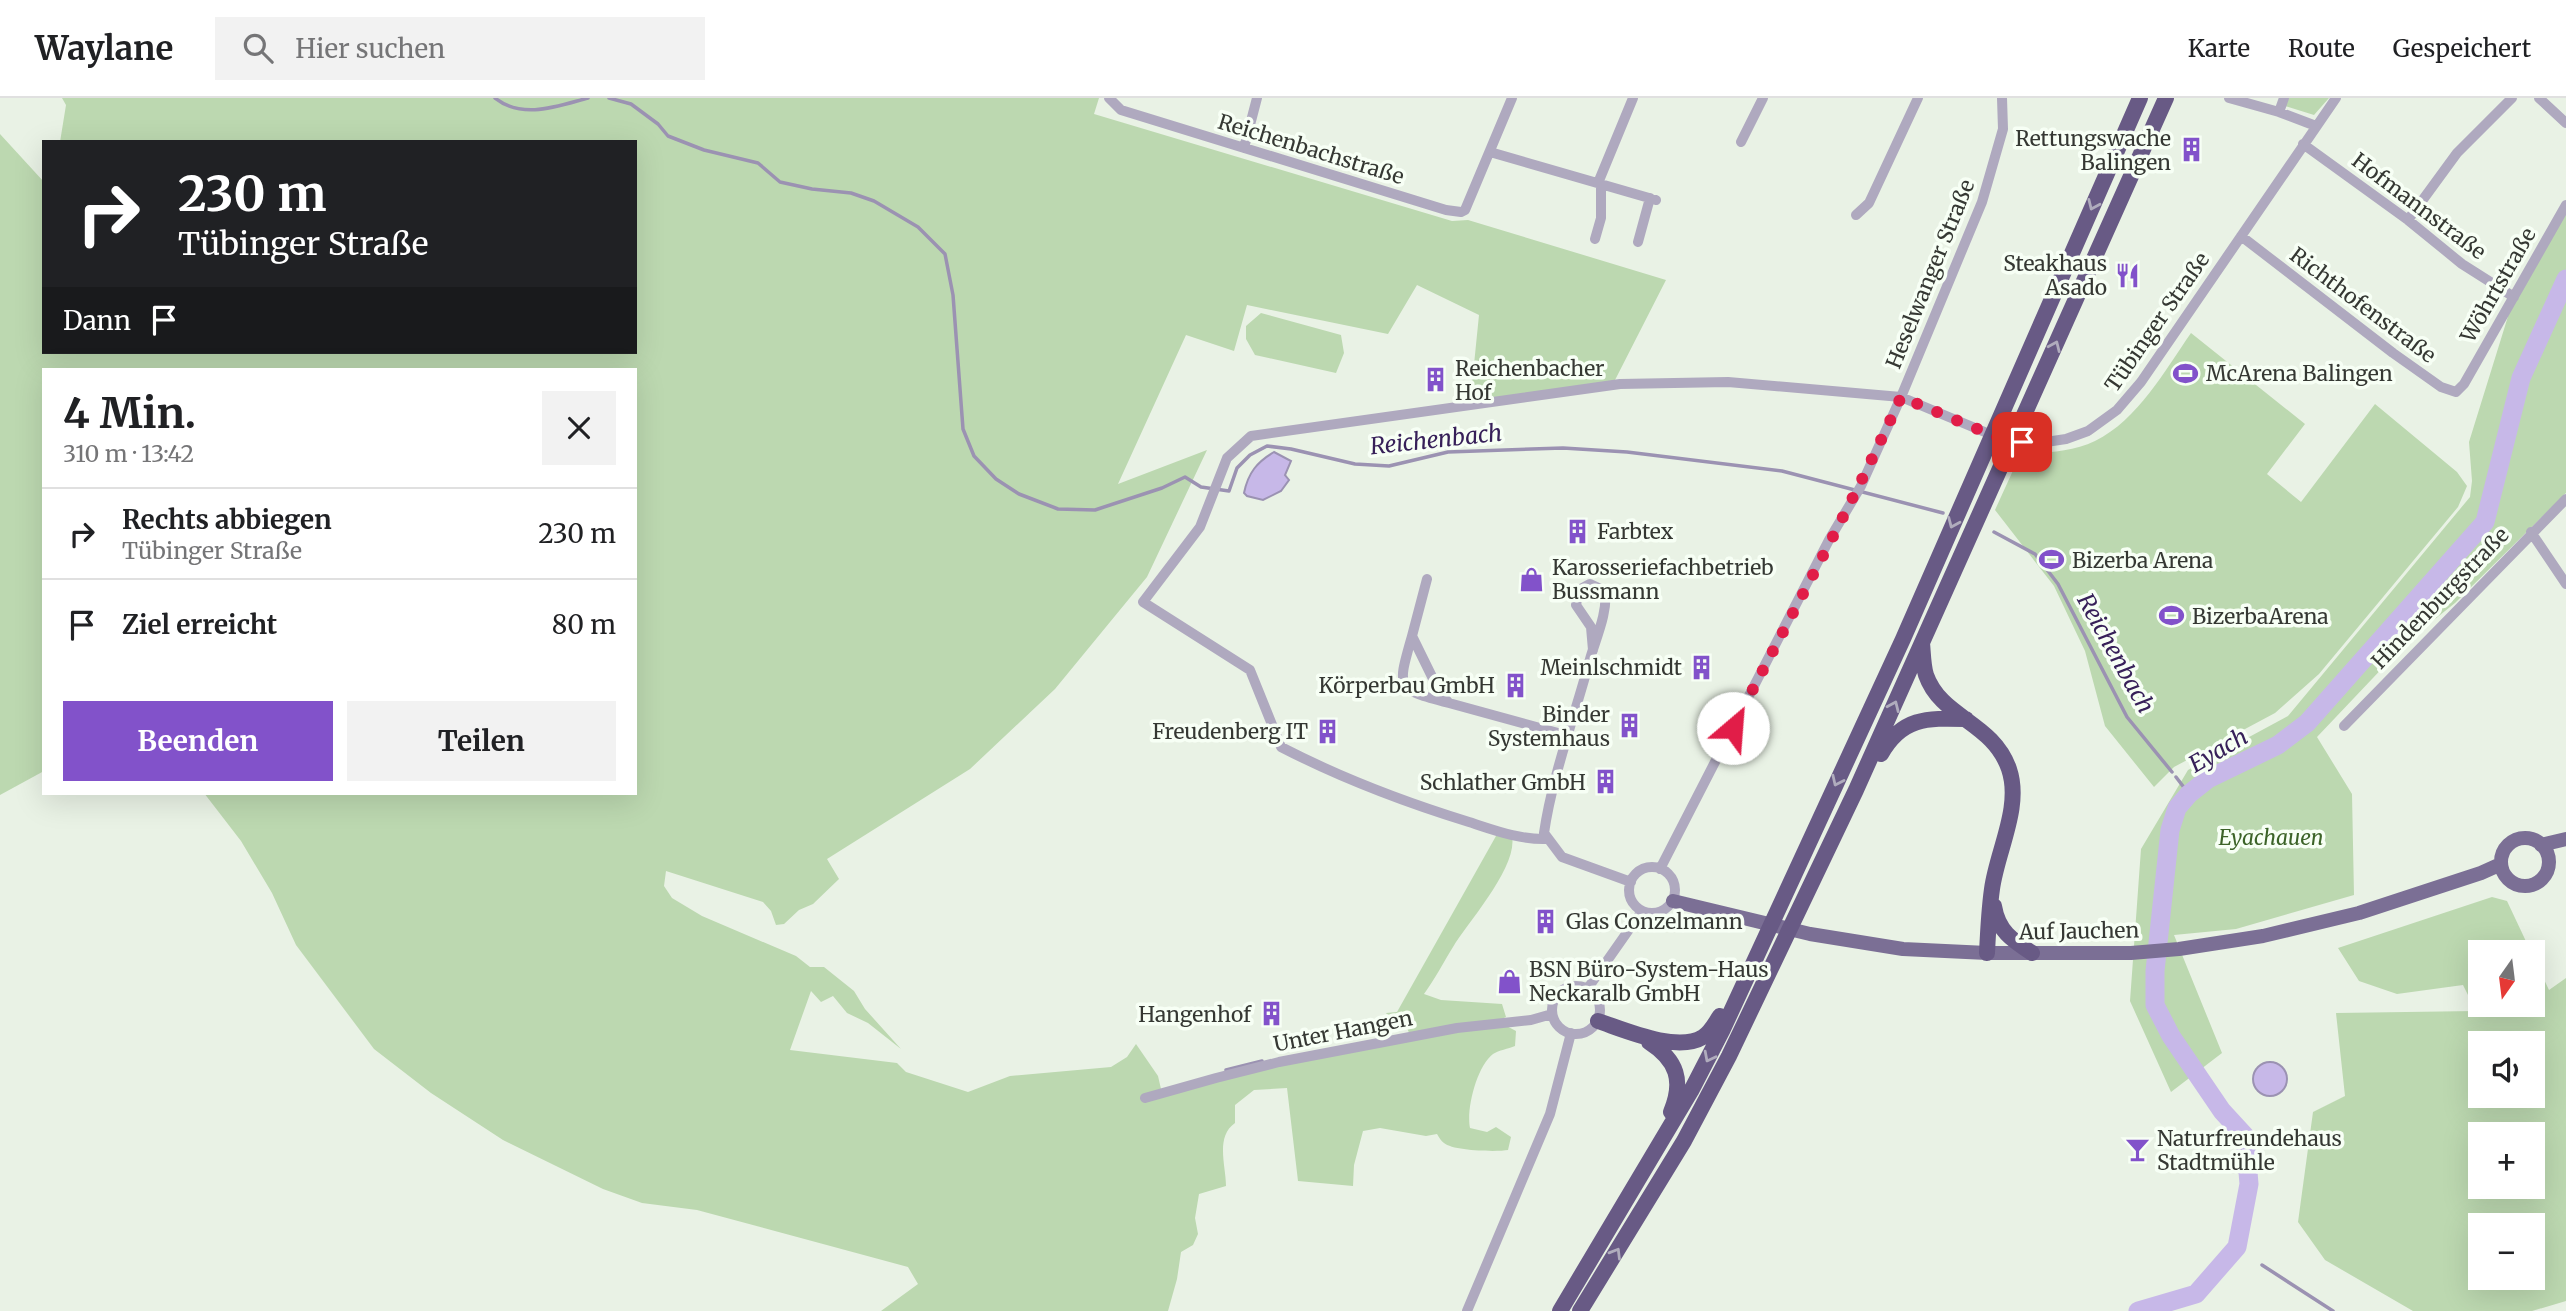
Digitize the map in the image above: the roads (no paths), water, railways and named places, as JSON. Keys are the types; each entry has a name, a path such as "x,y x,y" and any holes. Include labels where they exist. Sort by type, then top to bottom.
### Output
{"highway":[{"path":"1560,1311 1691,1091 1760,951 1903,639 2140,98"},
{"path":"1580,1311 1684,1141 1729,1056 1856,790 2166,98"},
{"path":"1922,643 1926,675 1941,699 1984,731 2000,748 2010,771 2012,796 1992,887 1987,953"},
{"path":"1856,790 1872,772 1891,736 1909,725 1930,718 1966,719"},
{"path":"1992,887 1996,919 2003,932 2032,953"},
{"path":"1598,1021 1664,1041 1685,1042 1703,1038 1712,1029 1734,989 1749,974"},
{"path":"1635,1033 1664,1052 1678,1074 1678,1096 1653,1156"}],"main road":[{"path":"2517,839 2530,839 2544,850 2546,872 2537,882 2517,885 2503,870 2507,846 2517,839"},
{"path":"2544,850 2565,839"},
{"name":"Auf Jauchen","path":"1673,901 1810,934 1903,949 1987,953 2131,953 2179,949 2263,936 2359,913 2481,873 2503,870"}],"street":[{"name":"Reichenbachstraße","path":"1109,98 1121,110 1446,210 1465,210 1490,152"},
{"path":"1244,148 1256,98"},
{"path":"1512,98 1490,152 1653,199 1638,242"},
{"path":"1595,239 1601,218 1599,184 1633,98"},
{"path":"1741,142 1763,98"},
{"path":"1856,215 1869,203 1918,98"},
{"name":"Heselwanger Straße","path":"1660,869 1829,540 1861,486 1901,397 1982,202 2003,129 2002,98"},
{"path":"2229,98 2316,126"},
{"path":"2278,112 2284,98"},
{"name":"Tübinger Straße","path":"1547,839 1516,837 1424,809 1336,775 1280,747 1250,670 1143,602 1200,527 1227,458 1251,436 1620,384 1728,382 1901,397 1999,438 2022,442 2046,442 2088,431 2117,410 2141,382 2336,98"},
{"path":"2408,220 2458,153 2512,98"},
{"path":"2539,98 2566,123"},
{"name":"Hofmannstraße","path":"2304,144 2408,220 2462,264 2514,297"},
{"name":"Wöhrtstraße","path":"2464,384 2566,205"},
{"name":"Richthofenstraße","path":"2241,236 2441,387 2456,392 2464,384"},
{"name":"Hindenburgstraße","path":"2344,726 2566,499"},
{"path":"2531,532 2566,584"},
{"path":"1427,579 1402,671 1405,689 1449,704 1569,736"},
{"path":"1593,650 1591,627 1576,599 1579,590 1590,584 1605,591 1606,600 1593,650 1548,808 1544,833 1562,857 1631,882"},
{"path":"1412,636 1440,693 1449,704"},
{"path":"1644,869 1660,869 1673,881 1673,901 1659,912 1642,911 1632,900 1631,882 1637,873 1644,869"},
{"path":"1588,988 1642,911"},
{"path":"1572,985 1588,988 1598,999 1598,1021 1586,1032 1570,1033 1558,1027 1552,1014 1558,992 1572,985"},
{"name":"Unter Hangen","path":"1145,1098 1279,1062 1457,1028 1531,1020 1552,1014"},
{"path":"1466,1311 1550,1114 1570,1033"}],"waterway":[{"name":"Reichenbach","path":"495,98 506,105 529,110 588,98"},
{"name":"Reichenbach","path":"609,98 631,104 658,124 668,136 704,150 758,163 780,182 851,193 874,201 918,227 945,254 953,295 963,429 974,456 996,479 1019,494 1058,509 1095,510 1162,488 1185,477 1201,487 1229,491 1237,468 1250,455 1267,446 1355,464 1389,466 1448,452 1563,448 1627,452 1782,471 1943,513"},
{"name":"Eyach","path":"2138,1311 2196,1294 2237,1247 2249,1184 2245,1136 2222,1111 2171,1036 2155,1005 2155,971 2170,830 2177,808 2208,779 2278,745 2307,723 2485,522 2521,378 2566,279"},
{"name":"Reichenbach","path":"1994,532 2035,554 2058,584 2127,717 2172,772"},
{"name":"Reichenbach","path":"2176,777 2189,794"},
{"path":"1226,1070 1262,1061"},
{"path":"2262,1265 2333,1311"}],"place":[{"name":"Rettungswache Balingen","path":"2191,150"},
{"name":"Steakhaus Asado","path":"2127,275"},
{"name":"McArena Balingen","path":"2186,373"},
{"name":"Reichenbacher Hof","path":"1435,380"},
{"name":"Farbtex","path":"1577,531"},
{"name":"Bizerba Arena","path":"2052,560"},
{"name":"Karosseriefachbetrieb Bussmann","path":"1532,579"},
{"name":"BizerbaArena","path":"2172,616"},
{"name":"Meinlschmidt","path":"1702,667"},
{"name":"Körperbau GmbH","path":"1515,685"},
{"name":"Binder Systemhaus","path":"1630,726"},
{"name":"Freudenberg IT","path":"1328,731"},
{"name":"Schlather GmbH","path":"1606,782"},
{"name":"Glas Conzelmann","path":"1546,921"},
{"name":"BSN Büro-System-Haus Neckaralb GmbH","path":"1509,981"},
{"name":"Hangenhof","path":"1271,1014"},
{"name":"Naturfreundehaus Stadtmühle","path":"2137,1150"}],"park label":[{"name":"Eyachauen","path":"2271,837"}]}
